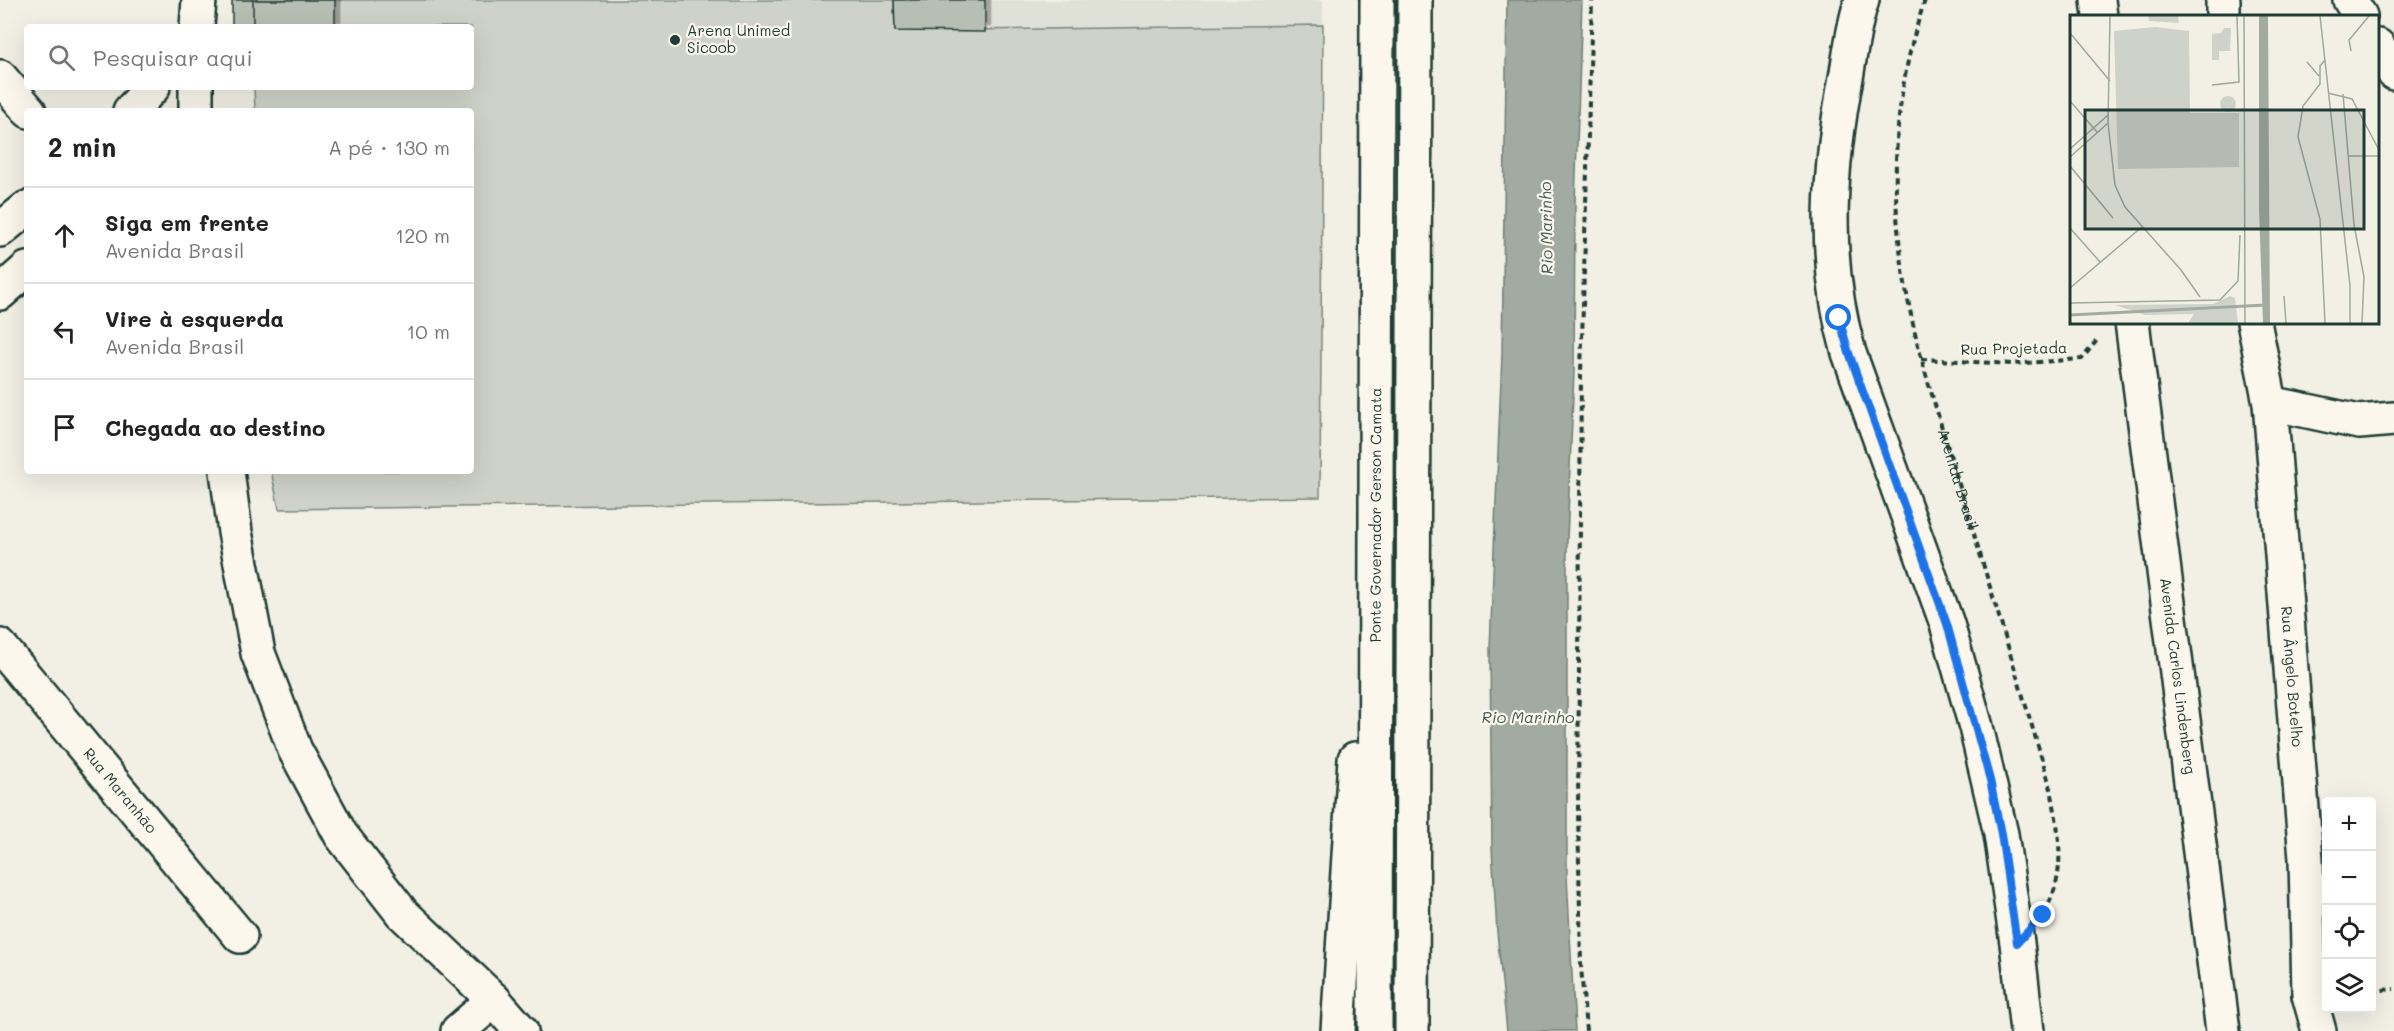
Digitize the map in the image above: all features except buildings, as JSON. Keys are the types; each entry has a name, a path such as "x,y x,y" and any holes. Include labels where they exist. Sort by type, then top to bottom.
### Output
{"main road":[{"path":"197,24 199,0"},
{"name":"Ponte Governador Gerson Camata","path":"1375,1031 1377,0"},
{"path":"1412,1031 1415,0"},
{"path":"1862,0 1842,100 1832,187 1831,255 1839,318 1849,353 1871,408 1951,636 1990,780 2001,834 2027,1031"},
{"path":"2098,0 2100,15"},
{"path":"2350,0 2359,15"},
{"path":"2379,48 2394,73"},
{"path":"0,77 26,108"},
{"path":"133,108 150,90"},
{"path":"196,90 196,108"},
{"path":"0,230 24,210"},
{"path":"0,293 24,272"},
{"name":"Rua Ângelo Botelho","path":"2254,324 2270,403 2306,859 2309,995 2319,1031"},
{"name":"Avenida Carlos Lindenberg","path":"2132,326 2223,1031"},
{"path":"2270,403 2359,422 2394,419"},
{"path":"1338,1031 1376,425"},
{"path":"227,474 235,532 258,653 295,750 341,835 402,913 494,1000 521,1031"},
{"name":"Rua Maranhão","path":"0,646 240,936"},
{"path":"458,1031 494,1000"}],"path":[{"path":"1586,1031 1581,966 1578,809 1581,374 1592,0"},
{"name":"Avenida Brasil","path":"1925,0 1906,65 1898,112 1895,159 1896,216 1902,272 1921,359 2051,789 2056,816 2060,862 2052,898 2043,915 2017,943"},
{"name":"Rua Projetada","path":"1921,359 2012,364 2082,359 2100,337 2132,326"},
{"path":"2376,991 2394,989"}],"shaded area":[{"path":"253,0 894,0 895,31 1323,25 1320,497 279,509 272,474 474,474 474,108 255,108 254,90 474,90 474,24 253,24"},
{"path":"894,0 1323,0 1323,25 985,32 895,31"}],"water":[{"name":"Rio Marinho","path":"1507,0 1582,0 1575,203 1574,371 1567,540 1567,876 1575,1031 1507,1031 1497,932 1492,848 1490,648 1502,355"}],"place":[{"name":"Arena Unimed Sicoob","path":"675,40"}],"route":[{"path":"1839,318 1849,353 1863,386 1947,624 1990,780 2001,834 2017,943 2043,915"}]}
